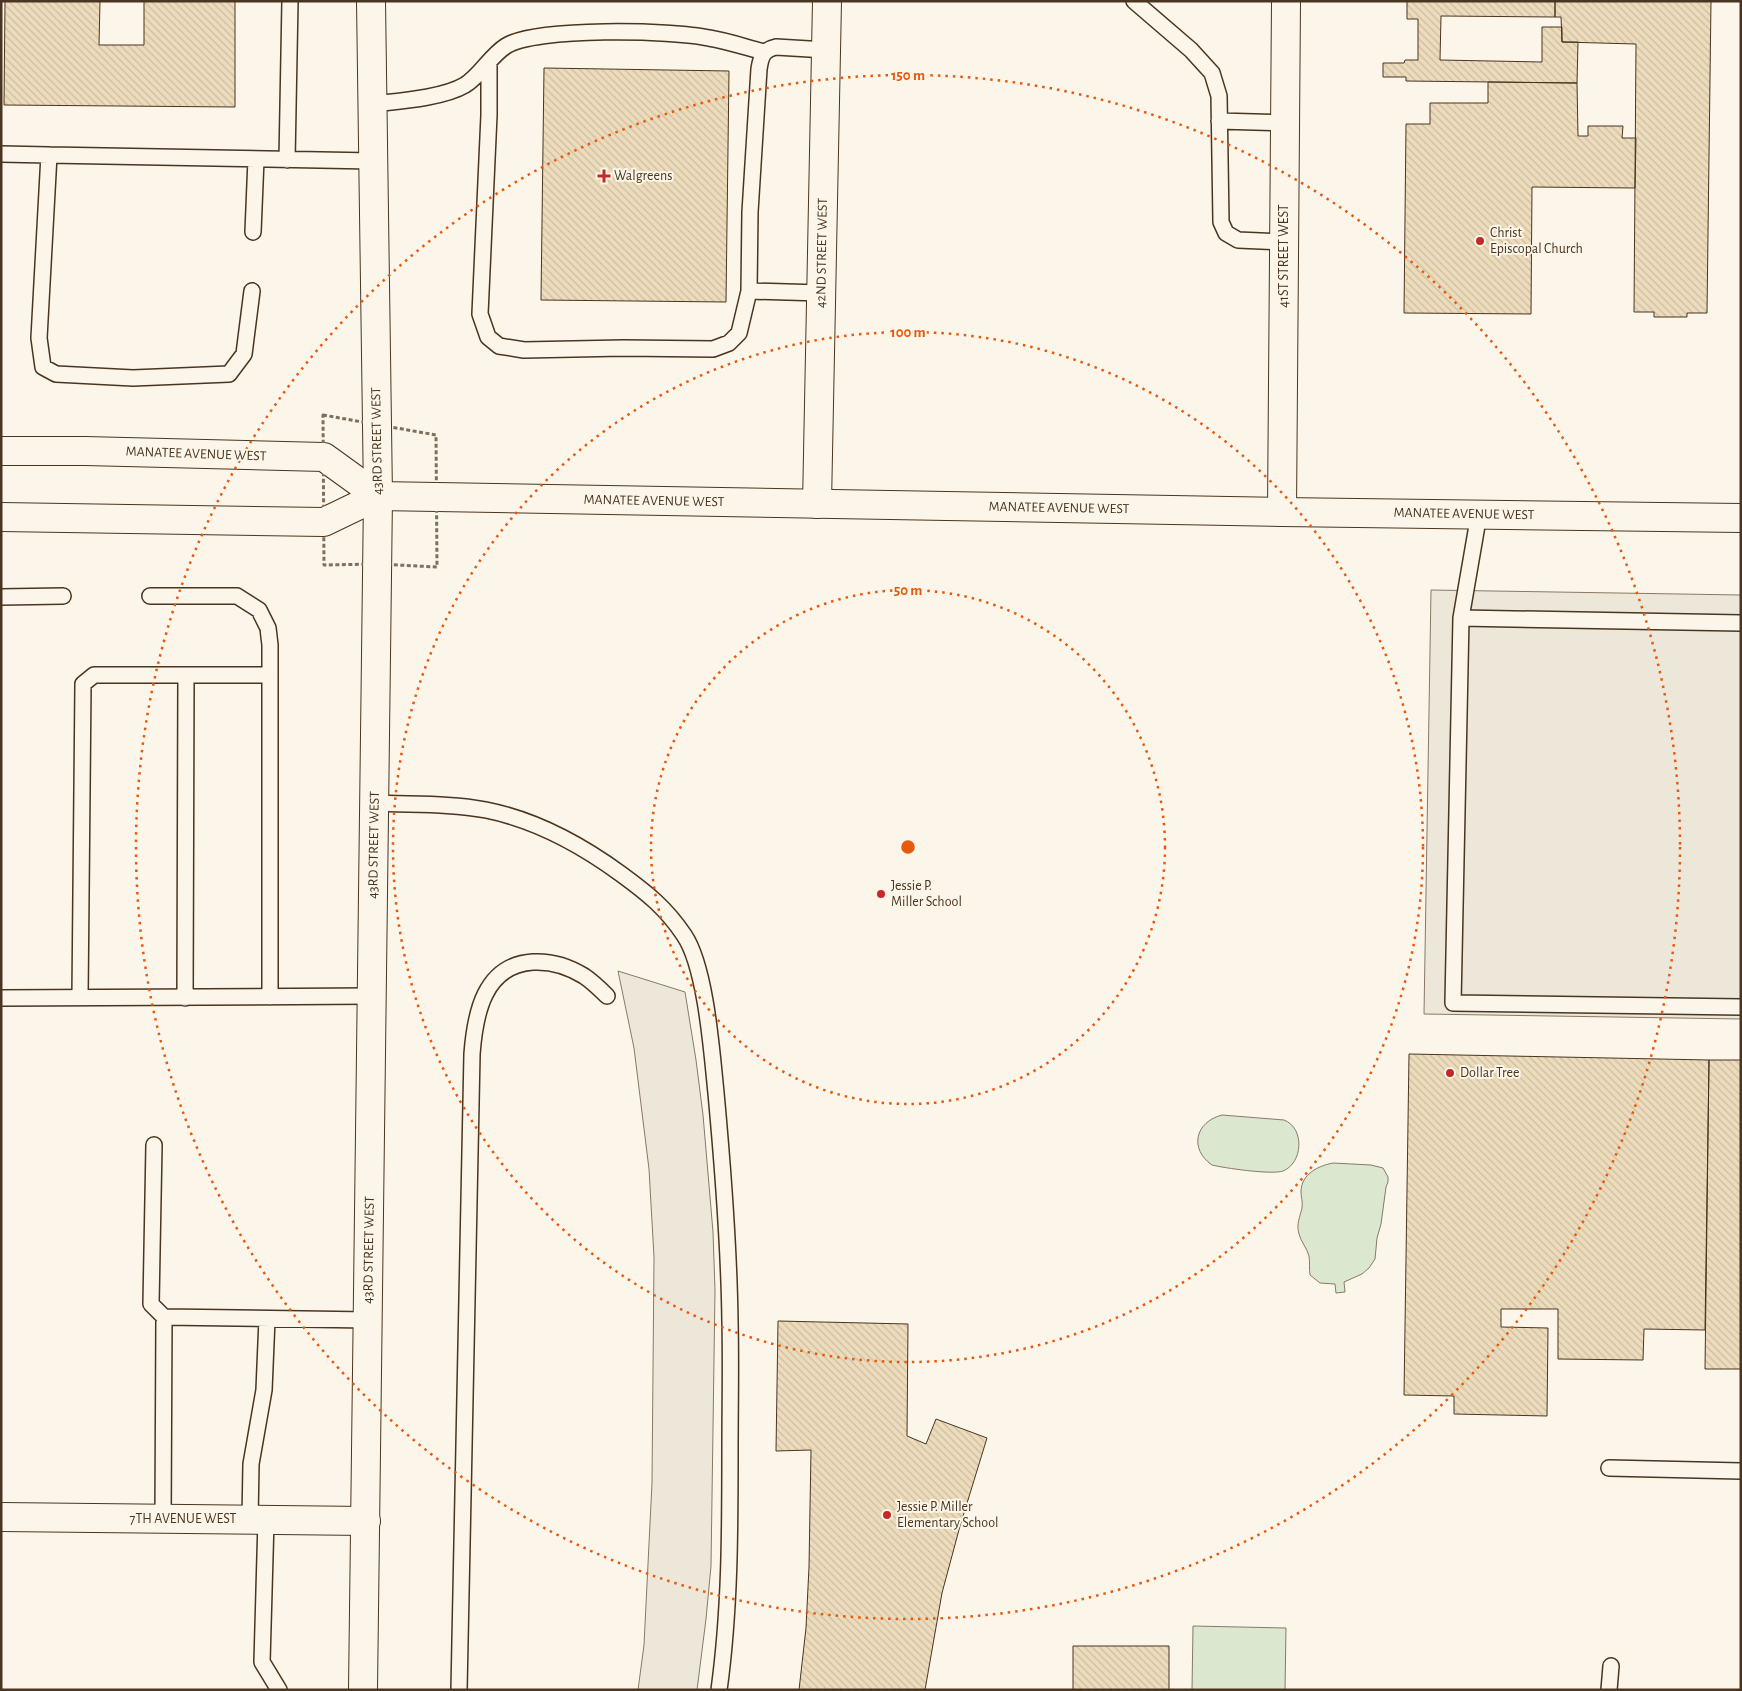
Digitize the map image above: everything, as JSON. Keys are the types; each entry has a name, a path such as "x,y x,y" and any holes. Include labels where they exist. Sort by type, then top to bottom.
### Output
{"street":[{"name":"43RD STREET WEST","path":"363,1690 378,496 371,1"},
{"name":"42ND STREET WEST","path":"817,504 827,1"},
{"name":"41ST STREET WEST","path":"1282,512 1286,1"},
{"name":"MANATEE AVENUE WEST","path":"1,451 85,451 324,457 378,496"},
{"name":"MANATEE AVENUE WEST","path":"1,517 324,522 378,496 1741,518"},
{"name":"7TH AVENUE WEST","path":"1,1517 366,1521"}],"lane":[{"path":"287,160 290,1"},
{"path":"1134,1 1192,50 1212,74 1220,96 1222,222 1226,233 1238,240 1285,242"},
{"path":"373,104 436,96 465,85 506,46 528,37 646,32 683,34 708,38 764,52"},
{"path":"489,63 489,115 480,314 488,336 499,346 524,350 713,349 729,343 739,333 749,291 750,212 760,69 764,52 769,48 784,46 826,50"},
{"path":"1220,121 1285,123"},
{"path":"1,154 373,161"},
{"path":"48,155 39,338 44,367 56,374 133,378 229,374 244,354 252,291"},
{"path":"253,232 256,159"},
{"path":"749,291 821,293"},
{"path":"1479,514 1461,618 1452,1003 1741,1007"},
{"path":"1,597 63,596"},
{"path":"150,596 237,596 259,610 268,628 270,675 270,997"},
{"path":"1461,618 1741,622"},
{"path":"80,998 83,684 94,676 270,675"},
{"path":"186,676 186,998"},
{"path":"374,803 464,807 486,810 534,824 556,833 602,860 658,903 687,938 695,958 708,1028 714,1076 729,1271 730,1551 728,1607 720,1690"},
{"path":"459,1690 472,1054 476,1020 481,1002 499,974 520,963 547,961 561,964 584,976 607,996"},
{"path":"1,998 372,996"},
{"path":"154,1144 151,1304 164,1318 162,1519"},
{"path":"164,1318 368,1320"},
{"path":"267,1319 264,1390 251,1464 258,1520 262,1662 279,1690"},
{"path":"1609,1468 1741,1471"},
{"path":"1609,1690 1611,1666"}],"green space":[{"path":"1222,1115 1284,1120 1291,1124 1296,1130 1299,1146 1295,1161 1290,1167 1277,1172 1248,1171 1212,1165 1200,1151 1198,1137 1206,1124"},
{"path":"1333,1163 1371,1165 1383,1168 1388,1177 1375,1259 1362,1274 1344,1282 1345,1292 1336,1293 1335,1284 1320,1283 1310,1275 1309,1256 1298,1230 1302,1208 1301,1192 1304,1180 1316,1169"},
{"path":"1193,1626 1286,1628 1285,1690 1192,1690"}],"shaded area":[{"path":"1431,590 1741,595 1741,1019 1424,1014"},
{"path":"618,971 685,992 703,1115 713,1232 715,1290 711,1566 697,1690 638,1690 644,1645 652,1483 654,1257 649,1169 634,1048"}],"building":[{"path":"5,1 100,1 99,45 144,45 144,1 235,1 235,107 4,105"},
{"path":"1407,1 1555,1 1555,17 1441,16 1440,60 1542,62 1542,27 1562,27 1562,42 1578,42 1577,83 1406,81 1406,77 1383,77 1383,63 1404,63 1405,60 1418,60 1418,19 1407,19"},
{"path":"1555,1 1711,1 1707,313 1687,313 1687,317 1654,317 1654,312 1634,312 1636,44 1562,42 1561,17 1555,17"},
{"name":"Walgreens","path":"544,68 729,71 726,302 541,300"},
{"path":"1488,82 1577,83 1578,136 1588,136 1588,126 1623,126 1622,138 1636,138 1635,188 1532,187 1531,314 1404,313 1406,124 1430,124 1430,103 1488,103"},
{"path":"1409,1054 1709,1060 1705,1330 1644,1329 1643,1360 1558,1359 1558,1309 1501,1309 1501,1327 1548,1328 1547,1416 1454,1414 1454,1396 1404,1395"},
{"path":"1709,1060 1741,1060 1741,1369 1705,1369"},
{"name":"Jessie P. Miller Elementary School","path":"778,1321 908,1324 907,1436 926,1444 936,1419 987,1438 942,1593 925,1690 799,1690 806,1628 811,1450 776,1451"},
{"path":"1073,1646 1169,1646 1169,1690 1073,1690"}],"place":[{"name":"Walgreens","path":"604,176"},
{"name":"Christ Episcopal Church","path":"1480,241"},
{"name":"Jessie P. Miller School","path":"881,894"},
{"name":"Dollar Tree","path":"1450,1073"},
{"name":"Jessie P. Miller Elementary School","path":"887,1515"}]}
